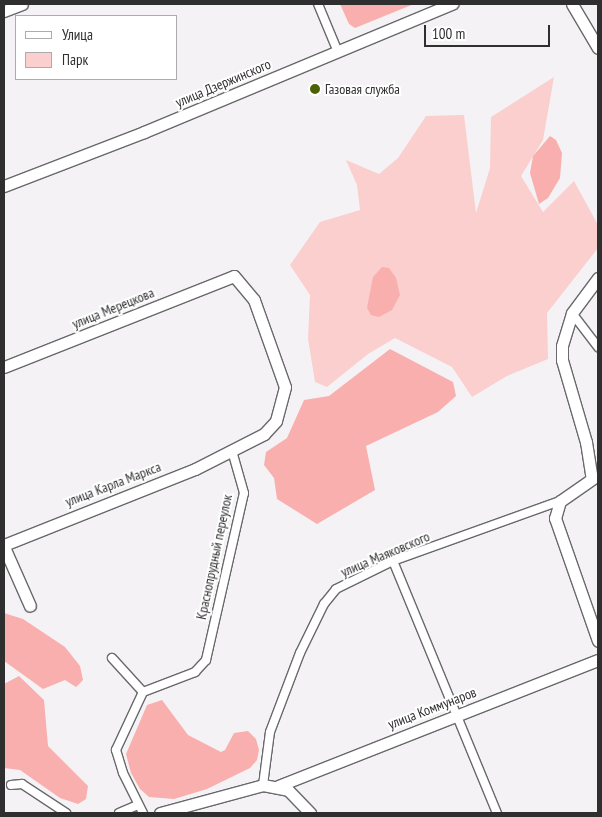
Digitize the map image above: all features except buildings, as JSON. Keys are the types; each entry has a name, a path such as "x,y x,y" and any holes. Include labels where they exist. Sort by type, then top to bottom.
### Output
{"street":[{"path":"4,11 22,4"},
{"path":"318,4 338,52"},
{"name":"улица Дзержинского","path":"4,186 338,52 452,4"},
{"path":"572,4 598,48"},
{"name":"улица Мерецкова","path":"4,367 234,276 254,300 285,387 276,421 264,434 232,451"},
{"path":"598,278 572,313 563,338 562,360 595,480 560,502 555,518 598,641"},
{"path":"572,313 598,347"},
{"name":"улица Карла Маркса","path":"4,546 195,469 232,451"},
{"name":"Краснопрудный переулок","path":"143,692 195,672 206,660 244,493 232,451"},
{"name":"улица Маяковского","path":"263,786 270,732 300,653 324,604 336,589 350,580 393,561 560,502"},
{"path":"4,546 30,606"},
{"path":"393,561 454,716 497,813"},
{"path":"112,658 143,692 116,750 122,773 143,813"},
{"name":"улица Коммунаров","path":"278,786 598,660"},
{"path":"11,785 22,784 66,813"},
{"path":"160,813 263,786 278,786 288,790 310,813"},
{"path":"119,813 138,805"}],"green space":[{"path":"554,77 543,140 521,176 543,212 574,181 598,225 598,248 547,313 548,359 507,376 472,397 452,367 395,338 368,354 327,387 315,382 308,339 310,295 290,265 320,222 360,210 357,185 346,160 379,174 398,158 426,116 464,115 476,213 490,168 491,117"}],"shaded area":[{"path":"340,4 414,4 355,28 349,24"},
{"path":"550,136 556,140 562,153 560,178 548,198 539,204 530,173 533,156"},
{"path":"382,267 389,268 396,278 400,295 392,310 379,317 371,315 367,308 373,277"},
{"path":"390,349 453,382 456,396 438,412 366,446 375,490 317,524 277,499 274,478 264,465 266,452 287,438 304,400 329,396"},
{"path":"4,613 23,619 65,647 80,666 83,680 76,687 65,680 43,689 4,661"},
{"path":"19,676 44,700 48,746 88,786 86,799 78,804 60,798 20,770 4,768 4,684"},
{"path":"162,700 188,735 221,752 225,750 234,733 248,731 256,739 259,750 257,760 250,768 207,789 174,799 149,797 140,789 131,773 126,754 147,705"}],"place":[{"name":"Газовая служба","path":"315,89"}]}
